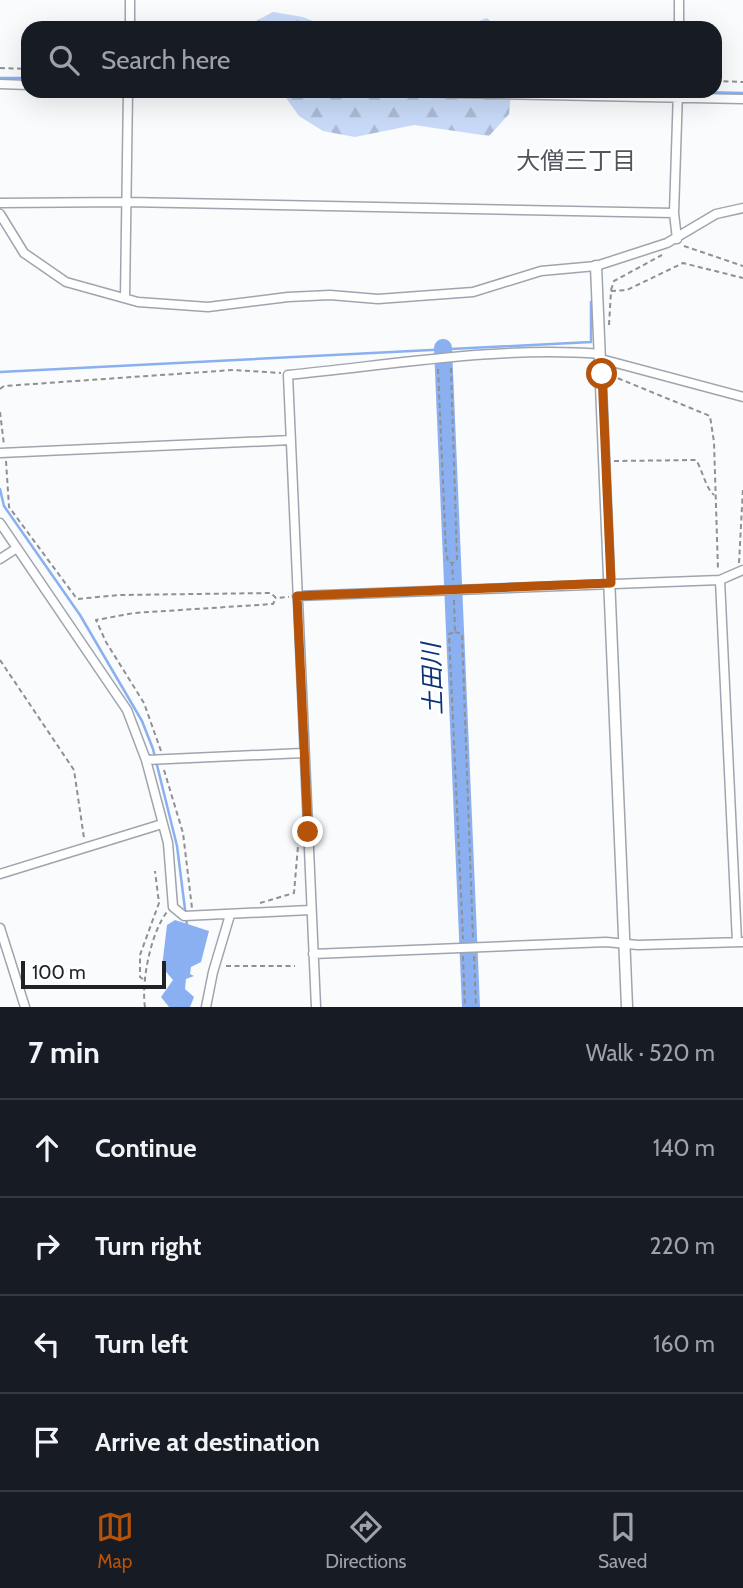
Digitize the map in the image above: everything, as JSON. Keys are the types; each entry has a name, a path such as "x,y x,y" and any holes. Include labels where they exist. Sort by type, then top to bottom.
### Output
{"street":[{"path":"130,0 130,21"},
{"path":"679,0 679,21"},
{"path":"0,84 21,85"},
{"path":"125,298 128,98"},
{"path":"676,239 674,213 678,98"},
{"path":"722,98 743,99"},
{"path":"0,203 126,202 674,213"},
{"path":"0,214 20,248 32,261 66,282 125,298 208,307 330,295 378,299 451,295 491,287 541,271 597,266 676,239 716,214 743,208"},
{"path":"597,266 627,1007"},
{"path":"316,1007 303,753 289,375 564,351 601,357 743,397"},
{"path":"3,452 291,440"},
{"path":"0,523 122,700 146,760 168,843 173,907 184,916 310,910"},
{"path":"0,559 17,548"},
{"path":"297,596 720,580 742,570"},
{"path":"313,954 626,942 740,942 720,580"},
{"path":"146,760 303,753"},
{"path":"0,874 162,824"},
{"path":"206,1007 230,915"},
{"path":"0,928 25,1007"}],"path":[{"path":"0,68 21,69"},
{"path":"722,81 743,82"},
{"path":"676,239 676,246 743,266"},
{"path":"609,336 614,281 667,252"},
{"path":"611,291 627,290 682,263 743,278"},
{"path":"436,363 446,551 448,562 452,564 456,632"},
{"path":"450,363 457,559 452,564"},
{"path":"0,390 4,386 233,370 289,375"},
{"path":"602,374 647,389 710,416 720,580"},
{"path":"0,412 9,507 77,599 120,595 246,592 271,593 276,598"},
{"path":"606,461 696,460 704,471 707,488 715,496"},
{"path":"742,570 743,488"},
{"path":"276,598 297,596"},
{"path":"190,916 190,890 183,833 163,759 144,703 106,642 96,620 134,613 273,604 276,598"},
{"path":"465,1007 449,634 456,632 462,634 476,1007"},
{"path":"0,660 74,770 86,847"},
{"path":"255,904 295,894 300,827"},
{"path":"143,979 140,977 140,955 159,903 155,871"},
{"path":"145,1007 143,979 156,931 173,907"},
{"path":"215,965 295,966"}],"green space":[{"path":"273,12 313,21 256,21"},
{"path":"286,98 510,98 509,114 489,136 414,125 355,137 323,131 299,116"}],"water":[{"path":"175,920 209,931 201,962 191,967 190,974 194,976 186,979 185,989 194,997 190,1007 169,1007 161,997 173,980 162,967 167,925"}],"waterway":[{"path":"0,78 21,78"},
{"path":"722,93 743,93"},
{"path":"0,372 591,342 591,302"},
{"name":"土田川","path":"443,348 471,1007"},
{"path":"0,489 4,506 80,615 142,721 153,749 177,846 187,925"}],"district":[{"name":"大僧三丁目","path":"576,160"}],"route":[{"path":"308,832 297,596 594,586 611,583 602,374"}]}
